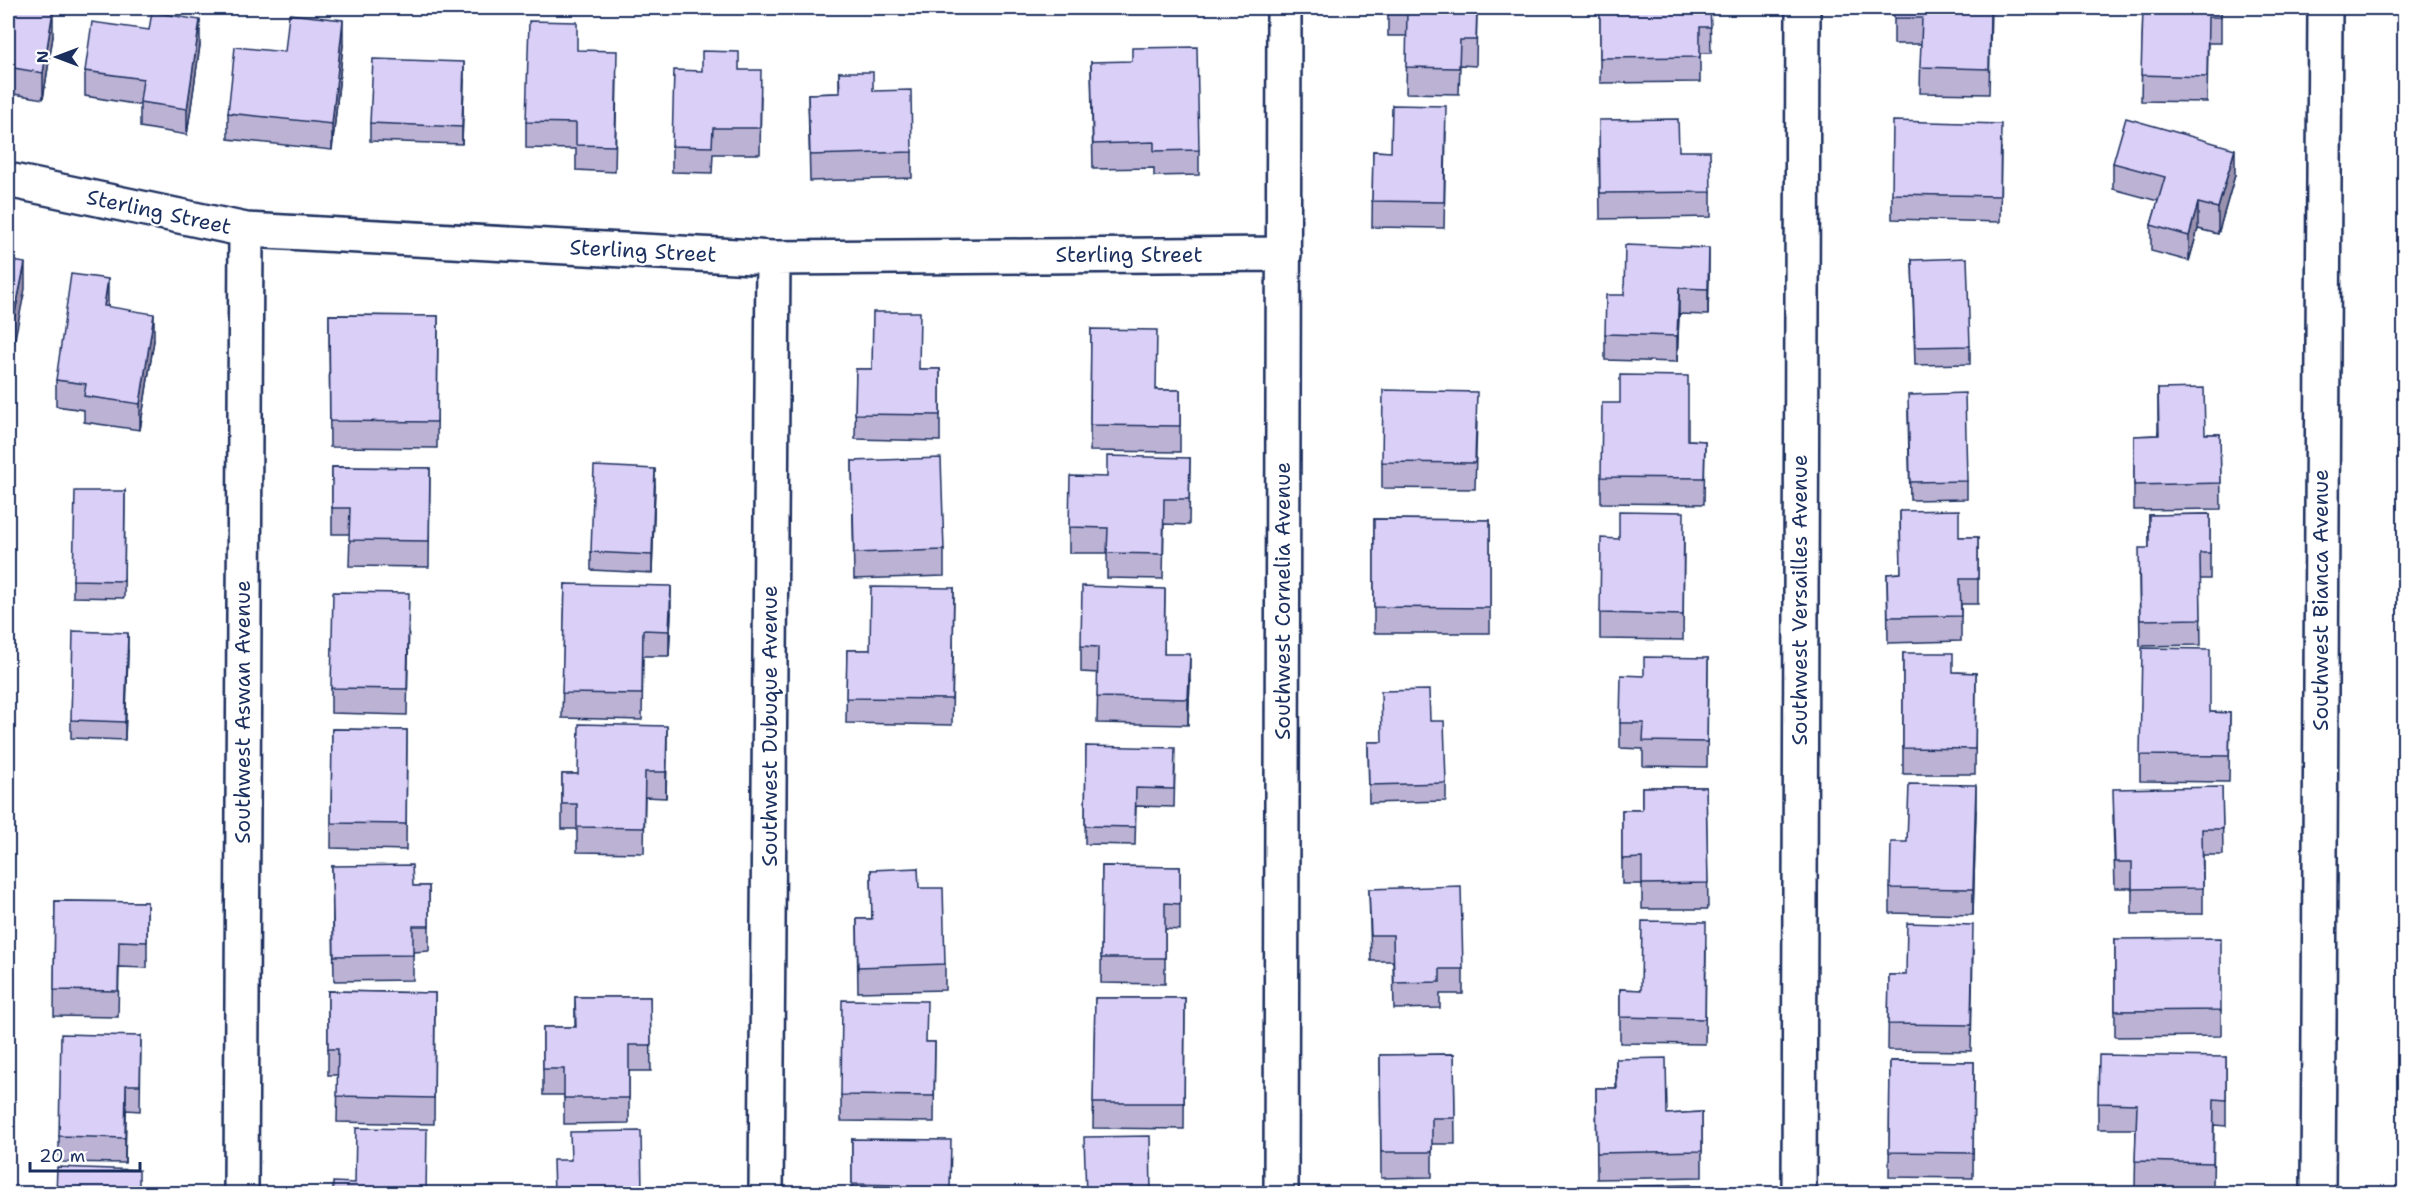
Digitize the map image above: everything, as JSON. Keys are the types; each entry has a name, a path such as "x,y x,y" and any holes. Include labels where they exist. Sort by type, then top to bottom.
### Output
{"street":[{"name":"Southwest Cornelia Avenue","path":"1281,1194 1284,8"},
{"name":"Southwest Versailles Avenue","path":"1799,1194 1800,298 1803,8"},
{"name":"Southwest Bianca Avenue","path":"2318,1194 2325,8"},
{"name":"Sterling Street","path":"8,180 246,230 773,258 1284,254"},
{"name":"Southwest Aswan Avenue","path":"241,1194 246,230"},
{"name":"Southwest Dubuque Avenue","path":"766,1194 773,258"}],"building":[{"path":"8,8 53,11 43,73 8,67"},
{"path":"1388,8 1477,8 1476,40 1460,40 1459,68 1406,67 1407,10 1388,10"},
{"path":"1600,8 1710,8 1711,27 1700,27 1700,57 1600,58"},
{"path":"1894,8 1990,8 1989,69 1920,67 1922,18 1894,18"},
{"path":"2143,8 2221,8 2221,17 2208,17 2207,77 2141,75"},
{"path":"152,12 200,20 187,109 140,102 143,79 85,71 92,22 149,30"},
{"path":"289,14 343,20 332,124 228,113 235,47 285,52"},
{"path":"529,21 577,22 577,50 617,51 615,146 576,145 576,123 526,122"},
{"path":"1197,47 1199,150 1154,151 1154,142 1093,144 1091,62 1132,61 1132,48"},
{"path":"702,51 739,52 739,70 761,70 760,128 713,128 712,147 672,146 674,70 702,71"},
{"path":"373,59 464,62 462,127 370,123"},
{"path":"839,72 873,72 873,91 911,90 912,152 810,155 808,94 840,93"},
{"path":"1392,105 1446,106 1444,202 1372,201 1373,151 1391,152"},
{"path":"2126,118 2235,149 2218,208 2198,203 2189,236 2151,225 2165,177 2113,163"},
{"path":"1678,119 1679,151 1710,151 1711,192 1600,193 1599,120"},
{"path":"1893,121 2001,124 2000,196 1892,194"},
{"path":"1625,245 1709,248 1708,289 1679,288 1677,336 1605,334 1606,295 1624,295"},
{"path":"1967,258 1970,346 1915,347 1912,260"},
{"path":"8,260 25,263 8,347"},
{"path":"71,274 108,279 104,306 154,314 140,404 84,396 86,384 56,380"},
{"path":"873,312 920,312 919,369 940,369 940,415 855,414 856,369 872,369"},
{"path":"329,315 438,316 437,422 330,421"},
{"path":"1091,329 1157,330 1156,390 1180,390 1180,426 1090,425"},
{"path":"1620,375 1688,376 1688,440 1705,441 1704,478 1601,477 1602,403 1620,403"},
{"path":"2204,388 2205,434 2220,434 2221,483 2134,485 2134,436 2159,435 2158,389"},
{"path":"1383,390 1477,392 1475,463 1382,462"},
{"path":"1965,393 1967,481 1910,482 1908,395"},
{"path":"1107,456 1190,458 1189,499 1164,499 1163,554 1107,553 1108,528 1069,527 1070,476 1107,477"},
{"path":"941,458 944,550 854,553 852,461"},
{"path":"594,466 655,469 652,555 591,552"},
{"path":"332,467 430,468 429,541 349,540 350,508 332,508"},
{"path":"75,491 125,491 124,581 73,580"},
{"path":"1959,510 1959,537 1978,537 1978,579 1960,579 1961,616 1888,617 1887,574 1901,573 1900,511"},
{"path":"1619,511 1684,512 1683,615 1600,613 1601,538 1619,539"},
{"path":"2210,514 2210,553 2200,553 2201,619 2140,620 2139,548 2149,548 2149,515"},
{"path":"1374,519 1490,520 1490,608 1374,607"},
{"path":"565,584 671,586 669,631 643,630 642,694 562,693"},
{"path":"1082,586 1165,589 1164,654 1190,654 1188,699 1097,697 1098,647 1081,646"},
{"path":"871,587 954,588 952,699 846,698 847,650 870,650"},
{"path":"333,592 409,593 407,689 331,688"},
{"path":"73,631 128,633 125,722 71,720"},
{"path":"2142,648 2210,649 2210,712 2230,713 2229,756 2140,755"},
{"path":"1903,653 1953,653 1953,672 1976,673 1975,749 1903,748"},
{"path":"1644,657 1708,658 1707,742 1643,741 1644,723 1620,723 1621,675 1644,676"},
{"path":"1429,690 1430,721 1444,721 1446,783 1369,785 1368,742 1382,742 1381,691"},
{"path":"579,724 667,726 666,772 645,772 644,828 577,827 577,804 562,804 562,774 578,774"},
{"path":"332,729 407,730 406,824 331,823"},
{"path":"1086,746 1175,748 1174,789 1136,788 1135,827 1085,826"},
{"path":"1909,784 1976,785 1973,889 1890,888 1891,842 1907,842"},
{"path":"1642,787 1706,787 1708,883 1642,884 1642,858 1622,859 1622,810 1642,810"},
{"path":"2222,787 2223,829 2202,829 2203,888 2132,889 2132,862 2115,862 2113,789"},
{"path":"412,865 413,886 429,886 429,926 413,926 413,955 334,956 332,866"},
{"path":"1102,866 1180,867 1180,904 1165,903 1165,958 1101,958"},
{"path":"918,868 919,888 943,888 945,964 858,967 857,919 872,919 871,870"},
{"path":"1461,886 1463,969 1440,969 1440,982 1394,983 1393,935 1371,935 1369,889"},
{"path":"55,901 147,902 147,942 119,941 118,991 54,990"},
{"path":"1642,921 1706,922 1705,1019 1620,1017 1620,989 1641,990"},
{"path":"1907,923 1973,925 1971,1025 1888,1024 1889,975 1906,975"},
{"path":"2221,938 2221,1010 2115,1011 2115,939"},
{"path":"328,991 435,993 434,1098 337,1096 338,1049 328,1049"},
{"path":"575,997 650,997 651,1045 629,1045 629,1098 564,1098 564,1069 543,1069 543,1027 576,1027"},
{"path":"1095,998 1185,998 1184,1103 1093,1103"},
{"path":"842,1000 927,1001 926,1042 935,1042 934,1096 841,1095"},
{"path":"61,1034 141,1036 140,1085 126,1085 125,1138 59,1136"},
{"path":"1454,1054 1455,1118 1432,1118 1432,1152 1381,1152 1380,1055"},
{"path":"2099,1055 2226,1057 2226,1100 2214,1099 2213,1163 2135,1161 2137,1104 2098,1103"},
{"path":"1666,1058 1667,1114 1702,1112 1702,1151 1597,1153 1596,1088 1617,1088 1616,1059"},
{"path":"1890,1061 1974,1062 1973,1153 1889,1152"},
{"path":"356,1128 427,1129 426,1194 333,1194 333,1182 355,1183"},
{"path":"641,1131 642,1194 554,1194 553,1160 571,1160 570,1132"},
{"path":"1150,1136 1151,1194 1086,1194 1084,1137"},
{"path":"852,1139 951,1140 950,1188 967,1188 967,1194 900,1194 900,1185 852,1184"},
{"path":"57,1167 139,1170 139,1194 56,1194"},
{"path":"1691,1185 1691,1194 1597,1194 1597,1187"},
{"path":"1394,1190 1452,1190 1452,1194 1394,1194"}]}
